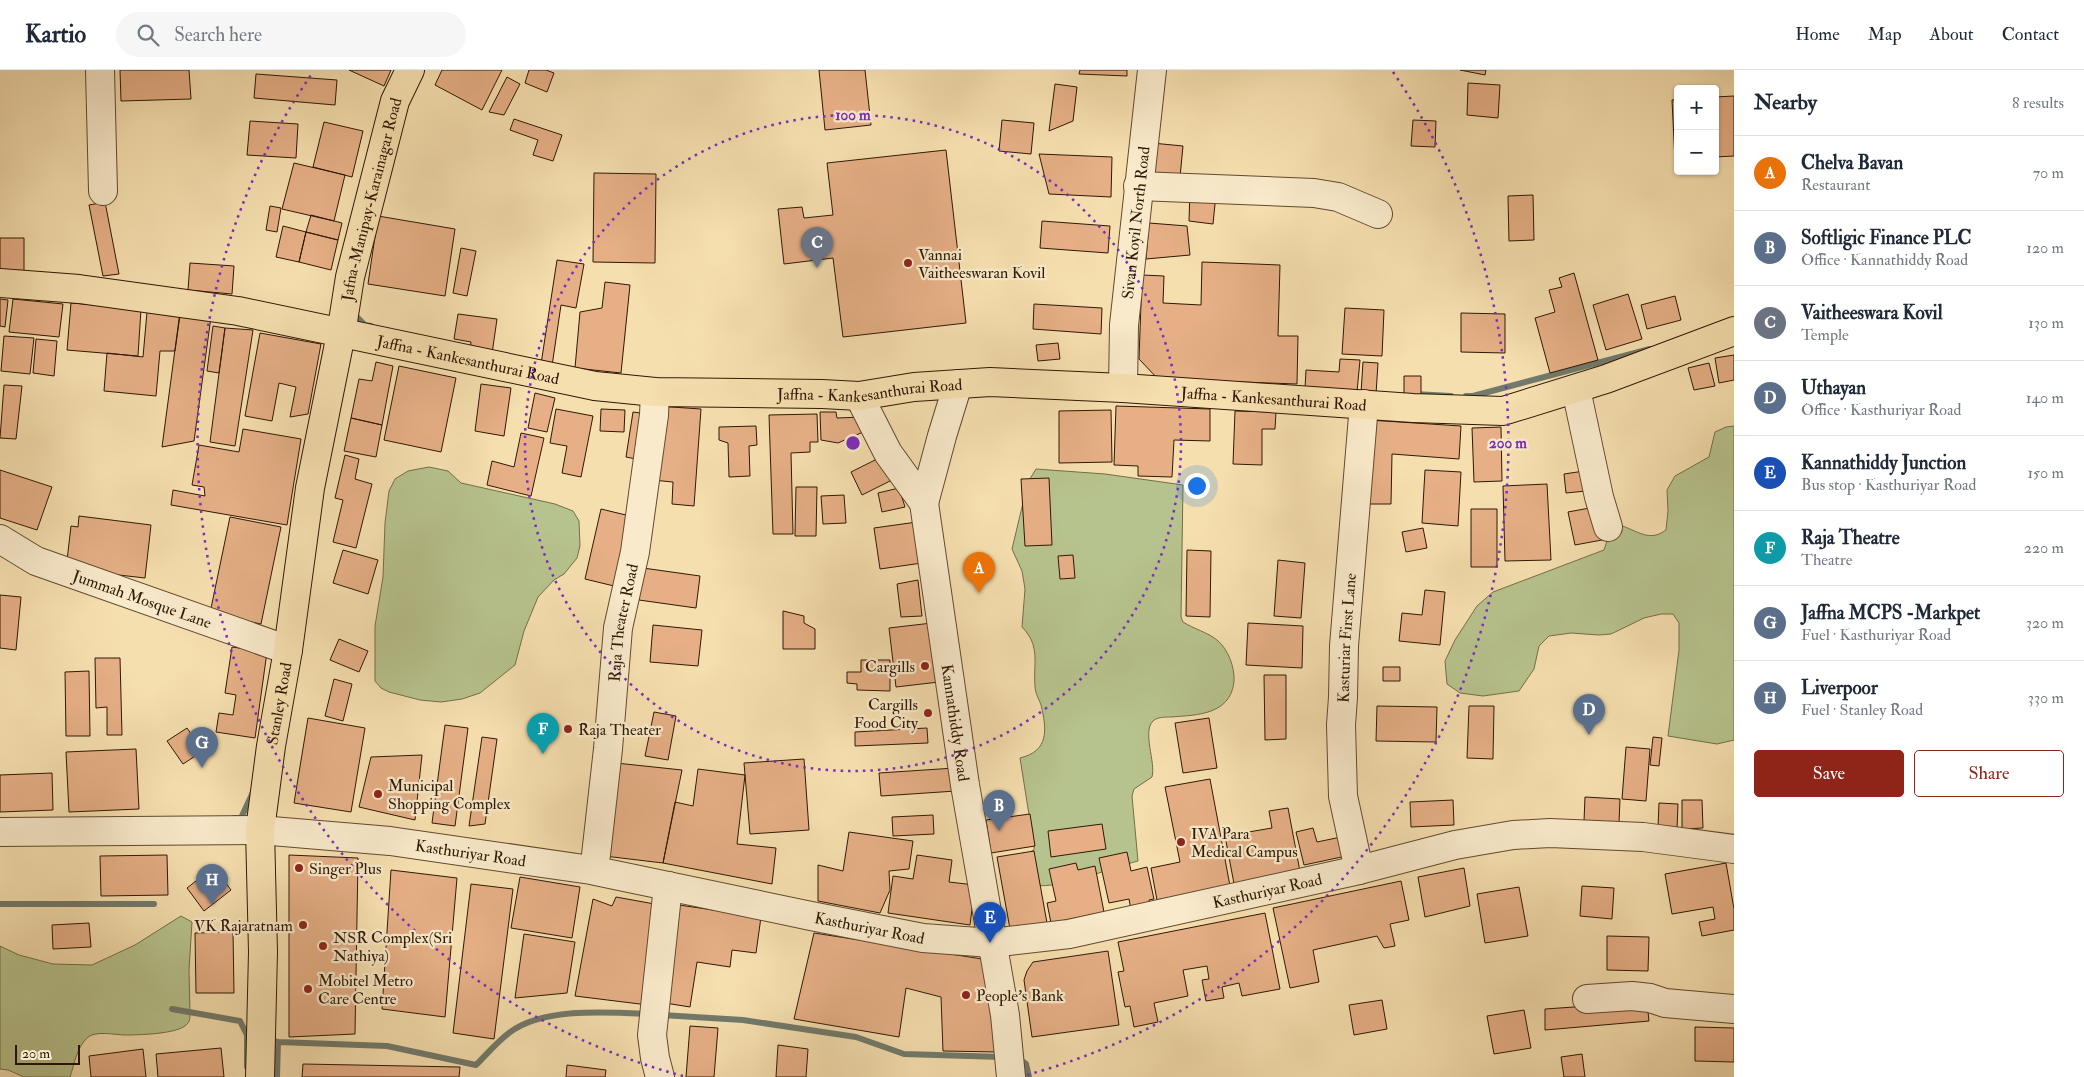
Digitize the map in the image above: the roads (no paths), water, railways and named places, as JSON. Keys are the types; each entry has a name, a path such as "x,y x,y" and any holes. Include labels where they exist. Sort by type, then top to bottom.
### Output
{"main road":[{"name":"Jafna-Manipay-Karainagar Road","path":"340,334 350,277 364,216 395,101 410,70"},
{"name":"Jaffna - Kankesanthurai Road","path":"0,283 79,289 197,304 595,386 654,392 859,396 914,387 990,382 1123,381 1364,404 1431,409 1503,411 1576,389 1734,331"},
{"name":"Stanley Road","path":"260,1077 263,952 260,830 271,746 288,650 310,488 340,334"}],"street":[{"path":"100,70 103,191"},
{"name":"Sivan Koyil North Road","path":"1123,381 1124,325 1152,70"},
{"path":"1138,186 1314,193 1338,197 1378,214"},
{"path":"924,502 958,384"},
{"path":"1576,389 1599,497 1608,527"},
{"name":"Raja Theater Road","path":"596,855 608,749 618,628 634,552 654,415 654,392"},
{"path":"859,396 888,454 924,502"},
{"name":"Kasturiar First Lane","path":"1359,870 1343,796 1341,725 1344,646 1364,404"},
{"name":"Kannathiddy Road","path":"924,502 965,785 1005,1015 1012,1077"},
{"name":"Jummah Mosque Lane","path":"0,539 36,561 288,650"},
{"name":"Kasthuriyar Road","path":"0,832 260,830 390,841 478,852 592,870 923,938 992,943 1069,934 1359,870 1455,845 1534,833 1643,837 1734,849"},
{"path":"660,1077 654,1058 652,1035 668,886"},
{"path":"1587,999 1632,996 1650,998 1665,1003 1734,1009"}],"waterway":[{"path":"351,311 365,325 371,326"},
{"path":"1466,396 1473,396 1650,349"},
{"path":"1414,394 1451,396"},
{"path":"234,818 241,818 254,790"},
{"path":"0,904 154,904"},
{"path":"172,1009 240,1021 247,1035 254,1037"},
{"path":"268,1040 387,1046 476,1065 509,1033 539,1019 557,1015 596,1012 649,1014"},
{"path":"662,1015 743,1020 856,1037 904,1054 1002,1057"},
{"path":"247,1035 247,1067"},
{"path":"277,1077 278,1042"},
{"path":"1018,1058 1026,1064 1029,1077"}],"place":[{"name":"Vannai Vaitheeswaran Kovil","path":"908,263"},
{"name":"Vaitheeswara Kovil","path":"817,268"},
{"name":"Chelva Bavan","path":"979,593"},
{"name":"Cargills","path":"925,666"},
{"name":"Cargills Food City","path":"928,713"},
{"name":"Raja Theater","path":"568,729"},
{"name":"Uthayan","path":"1589,735"},
{"name":"Raja Theatre","path":"543,754"},
{"name":"Jaffna MCPS -Markpet","path":"202,768"},
{"name":"Municipal Shopping Complex","path":"378,794"},
{"name":"Softligic Finance PLC","path":"999,831"},
{"name":"IVA Para Medical Campus","path":"1181,842"},
{"name":"Singer Plus","path":"299,868"},
{"name":"Liverpoor","path":"212,905"},
{"name":"VK Rajaratnam","path":"303,925"},
{"name":"Kannathiddy Junction","path":"990,943"},
{"name":"NSR Complex(Sri Nathiya)","path":"323,946"},
{"name":"Mobitel Metro Care Centre","path":"308,989"},
{"name":"People's Bank","path":"966,995"}]}
